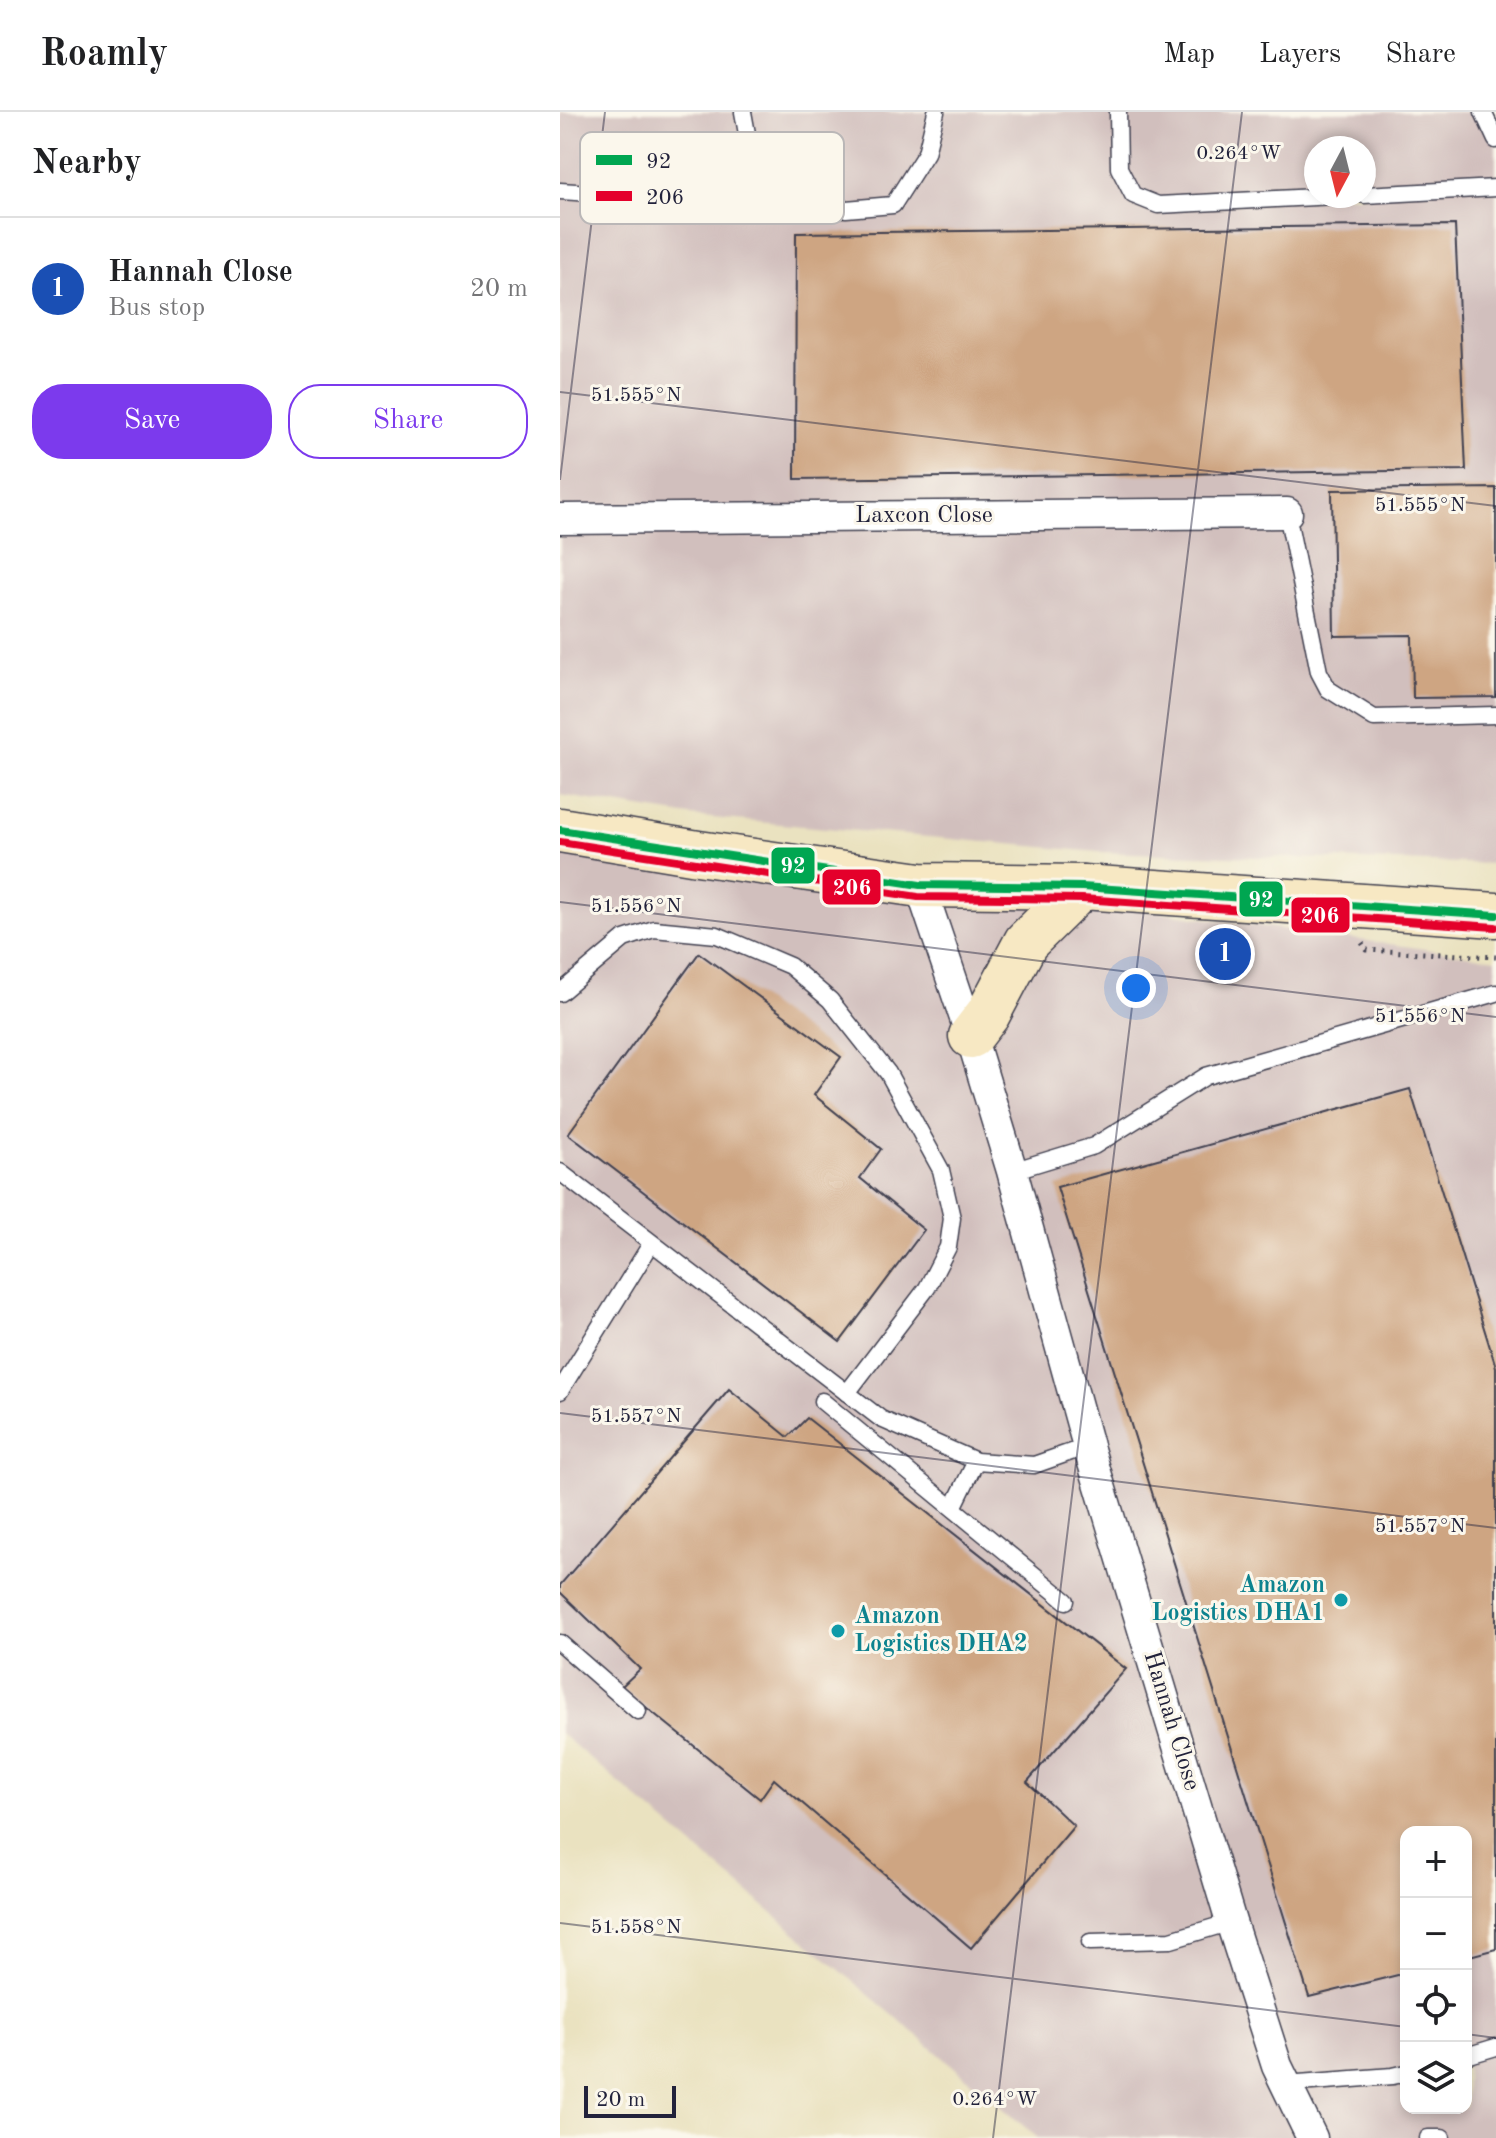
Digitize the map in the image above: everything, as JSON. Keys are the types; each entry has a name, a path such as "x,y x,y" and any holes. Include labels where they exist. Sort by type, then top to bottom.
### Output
{"main road":[{"path":"560,830 920,885 1082,887 1496,915"},
{"path":"971,1036 988,1014 1026,942 1082,887"}],"street":[{"name":"Laxcon Close","path":"560,519 1287,513"},
{"name":"Hannah Close","path":"920,885 1012,1171 1088,1446 1231,1922 1277,2066 1312,2138"}],"lane":[{"path":"743,112 747,132"},
{"path":"844,209 893,205 926,153 936,112"},
{"path":"1118,112 1119,168 1133,195 1158,205 1304,198"},
{"path":"1483,112 1496,140"},
{"path":"1376,194 1496,188"},
{"path":"560,191 580,192"},
{"path":"1287,513 1319,672 1328,689 1374,718 1496,715"},
{"path":"560,993 624,939 654,929 717,935 790,966 830,1000 888,1073 941,1170 952,1218 948,1247 927,1288 847,1393"},
{"path":"1012,1171 1094,1146 1206,1076 1496,993"},
{"path":"560,1172 881,1419 976,1461 1034,1465 1088,1446"},
{"path":"560,1391 651,1244"},
{"path":"822,1401 1066,1601"},
{"path":"953,1508 976,1461"},
{"path":"560,1643 638,1711"},
{"path":"1090,1942 1171,1940 1231,1922"},
{"path":"1472,2054 1496,2047"},
{"path":"1285,2084 1400,2074"},
{"path":"1428,2138 1442,2138"}],"path":[{"path":"1367,950 1496,957"}],"shaded area":[{"path":"560,112 1496,112 1496,864 1099,852 690,816 560,795"},
{"path":"560,828 1496,959 1496,2138 1038,2138 560,1733"}],"building":[{"path":"1455,225 1466,470 795,479 796,233"},
{"path":"1496,488 1496,697 1413,698 1412,635 1334,636 1332,490"},
{"path":"699,953 841,1057 814,1095 881,1149 860,1178 924,1230 840,1342 568,1134"},
{"name":"Amazon Logistics DHA1","path":"1410,1089 1496,1367 1496,1949 1472,1955 1472,1826 1400,1826 1400,1974 1309,1997 1057,1187"},
{"name":"Amazon Logistics DHA2","path":"729,1389 788,1437 807,1418 1126,1669 1027,1782 1074,1826 971,1948 774,1779 760,1799 621,1687 640,1669 560,1592 560,1585"}],"transit line":[{"name":"92","path":"560,830 920,885 1082,887 1496,915"},
{"name":"206","path":"560,842 918,897 1082,899 1495,927"}],"place":[{"name":"Hannah Close","path":"1225,954"},
{"name":"Amazon Logistics DHA1","path":"1341,1600"},
{"name":"Amazon Logistics DHA2","path":"838,1631"}]}
